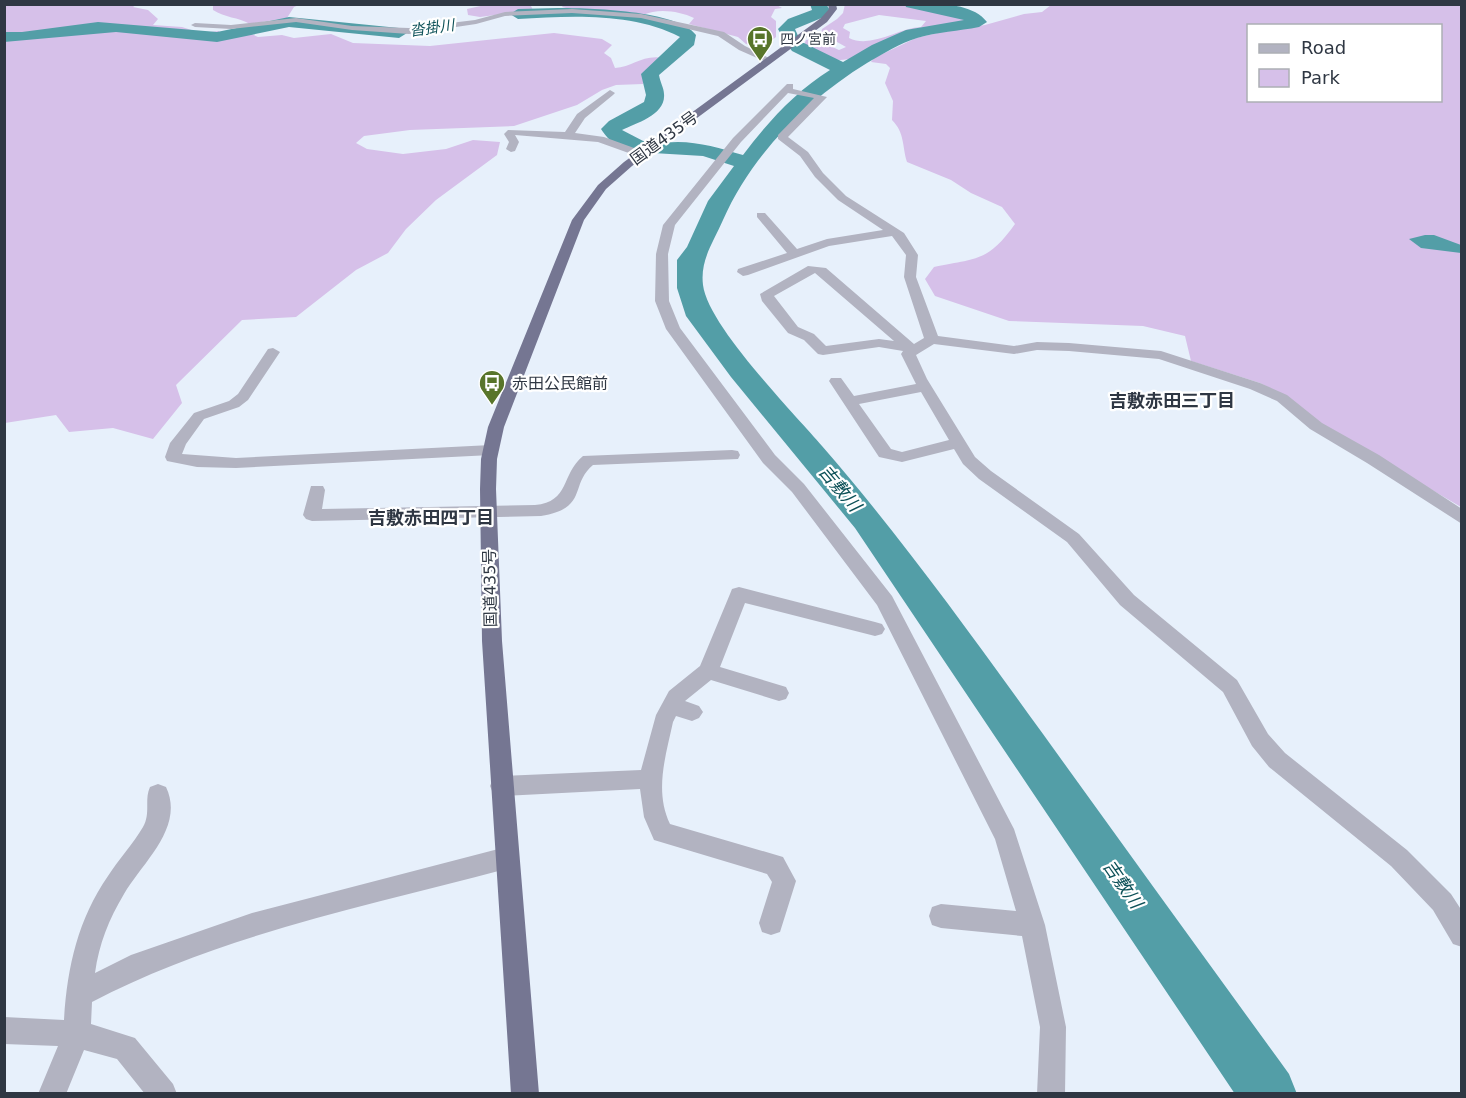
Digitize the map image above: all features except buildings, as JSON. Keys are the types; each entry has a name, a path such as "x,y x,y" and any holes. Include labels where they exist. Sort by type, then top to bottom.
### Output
{"highway":[{"name":"国道435号","path":"525,1094 506,858 492,641 488,513 491,450 502,406 578,220 602,187 641,154 824,20 833,9 832,4"}],"street":[{"path":"543,4 555,10"},
{"path":"195,25 222,27 281,21 315,21 352,28 408,31 476,22 506,14 555,10 641,16 713,32 769,60"},
{"path":"932,339 910,277 912,255 900,236 842,198 819,175 804,154 782,137 822,97 790,90 737,140 727,156 699,186 669,225 662,255 662,301 673,329 769,459 798,488 885,601 1006,837 1032,925 1053,1027 1051,1094"},
{"path":"568,135 587,110 610,93"},
{"path":"511,149 513,142 509,134 512,132 600,139 641,154"},
{"path":"761,215 795,254"},
{"path":"743,272 827,243 893,232"},
{"path":"910,349 821,271 813,269 767,294 767,298 793,330 809,337 823,351 879,343 910,349 932,339 1014,350 1037,346 1069,346 1161,355 1255,386 1282,398 1316,426 1373,459 1461,518"},
{"path":"910,349 908,354 925,387 969,460 984,475 1073,538 1126,600 1230,686 1260,740 1277,760 1399,858 1442,902 1461,934"},
{"path":"273,352 243,397 234,404 199,416 178,443 173,458 187,462 236,462 383,458 491,450"},
{"path":"836,381 885,453 902,457 959,443"},
{"path":"849,401 925,387"},
{"path":"317,490 312,515 488,513 546,509 560,505 568,495 581,465 588,460 732,455"},
{"path":"771,923 784,881 775,865 662,832 655,817 650,779 663,721 676,697 708,671 742,587 847,630 875,629"},
{"path":"708,671 779,693"},
{"path":"671,706 692,712"},
{"path":"501,786 650,779"},
{"path":"52,1094 77,1034 79,994 85,954 92,930 115,886 154,831 159,814 158,794"},
{"path":"79,994 131,968 252,925 506,858"},
{"path":"941,916 1032,925"},
{"path":"4,1030 77,1034 125,1048 163,1094"}],"green space":[{"path":"5,4 136,5 133,7 148,10 158,19 153,25 182,27 201,33 219,31 220,35 226,37 249,33 258,37 282,35 294,38 331,34 353,43 430,46 554,33 602,39 612,45 604,53 611,58 615,68 644,59 664,58 643,74 643,84 616,85 602,90 577,105 514,126 410,130 364,136 356,143 367,149 403,154 446,149 473,140 500,142 497,155 436,200 406,229 388,253 356,270 296,317 242,320 176,385 182,403 153,439 113,428 69,432 56,415 5,423"},
{"path":"530,4 533,10 480,17 468,15 467,9 485,5"},
{"path":"564,4 775,4 782,8 775,9 771,17 776,21 776,37 771,41 754,46 746,44 738,37 689,24 694,18 675,12 662,11 643,15 570,9 562,7"},
{"path":"845,4 902,5 966,17 961,24 937,26 913,32 852,58 841,60 830,59 804,45 806,40 815,39 839,50 846,47 821,33 822,29 843,13","holes":["879,15 926,21 921,27 866,41 849,38 850,32 843,28 845,24"]},
{"path":"213,5 299,5 294,7 287,18 250,24 218,13 213,10"},
{"path":"1051,5 1461,5 1461,507 1325,427 1287,397 1260,383 1191,361 1185,336 1143,326 1009,321 935,296 925,279 934,267 971,259 989,252 1015,224 1002,207 971,193 951,180 907,162 901,135 892,120 893,101 885,83 890,68 886,64 871,62 874,58 916,38 985,25 1024,14 1042,12"}],"water":[{"path":"1434,235 1461,245 1461,253 1421,248 1409,239"}],"waterway":[{"path":"791,38 786,29 789,25 818,13 822,10 818,4"},
{"name":"吉敷川","path":"912,4 958,12 979,22 912,34 878,49 827,80 799,103 766,138 720,201 699,247 690,260 690,288 700,316 741,371 867,520 932,610 1269,1094"},
{"name":"沓掛川","path":"518,14 558,12 606,14 653,21 673,27 688,35 688,41 650,74 655,95 653,104 643,113 611,129 619,138 640,147"},
{"name":"沓掛川","path":"4,37 22,37 98,27 217,37 289,22 399,33"},
{"path":"798,47 843,69"},
{"name":"沓掛川","path":"660,149 705,150 747,163"}],"place":[{"name":"四ノ宮前","path":"760,62"},
{"name":"赤田公民館前","path":"492,406"}],"district":[{"name":"吉敷赤田三丁目","path":"1172,400"},
{"name":"吉敷赤田四丁目","path":"431,517"}]}
